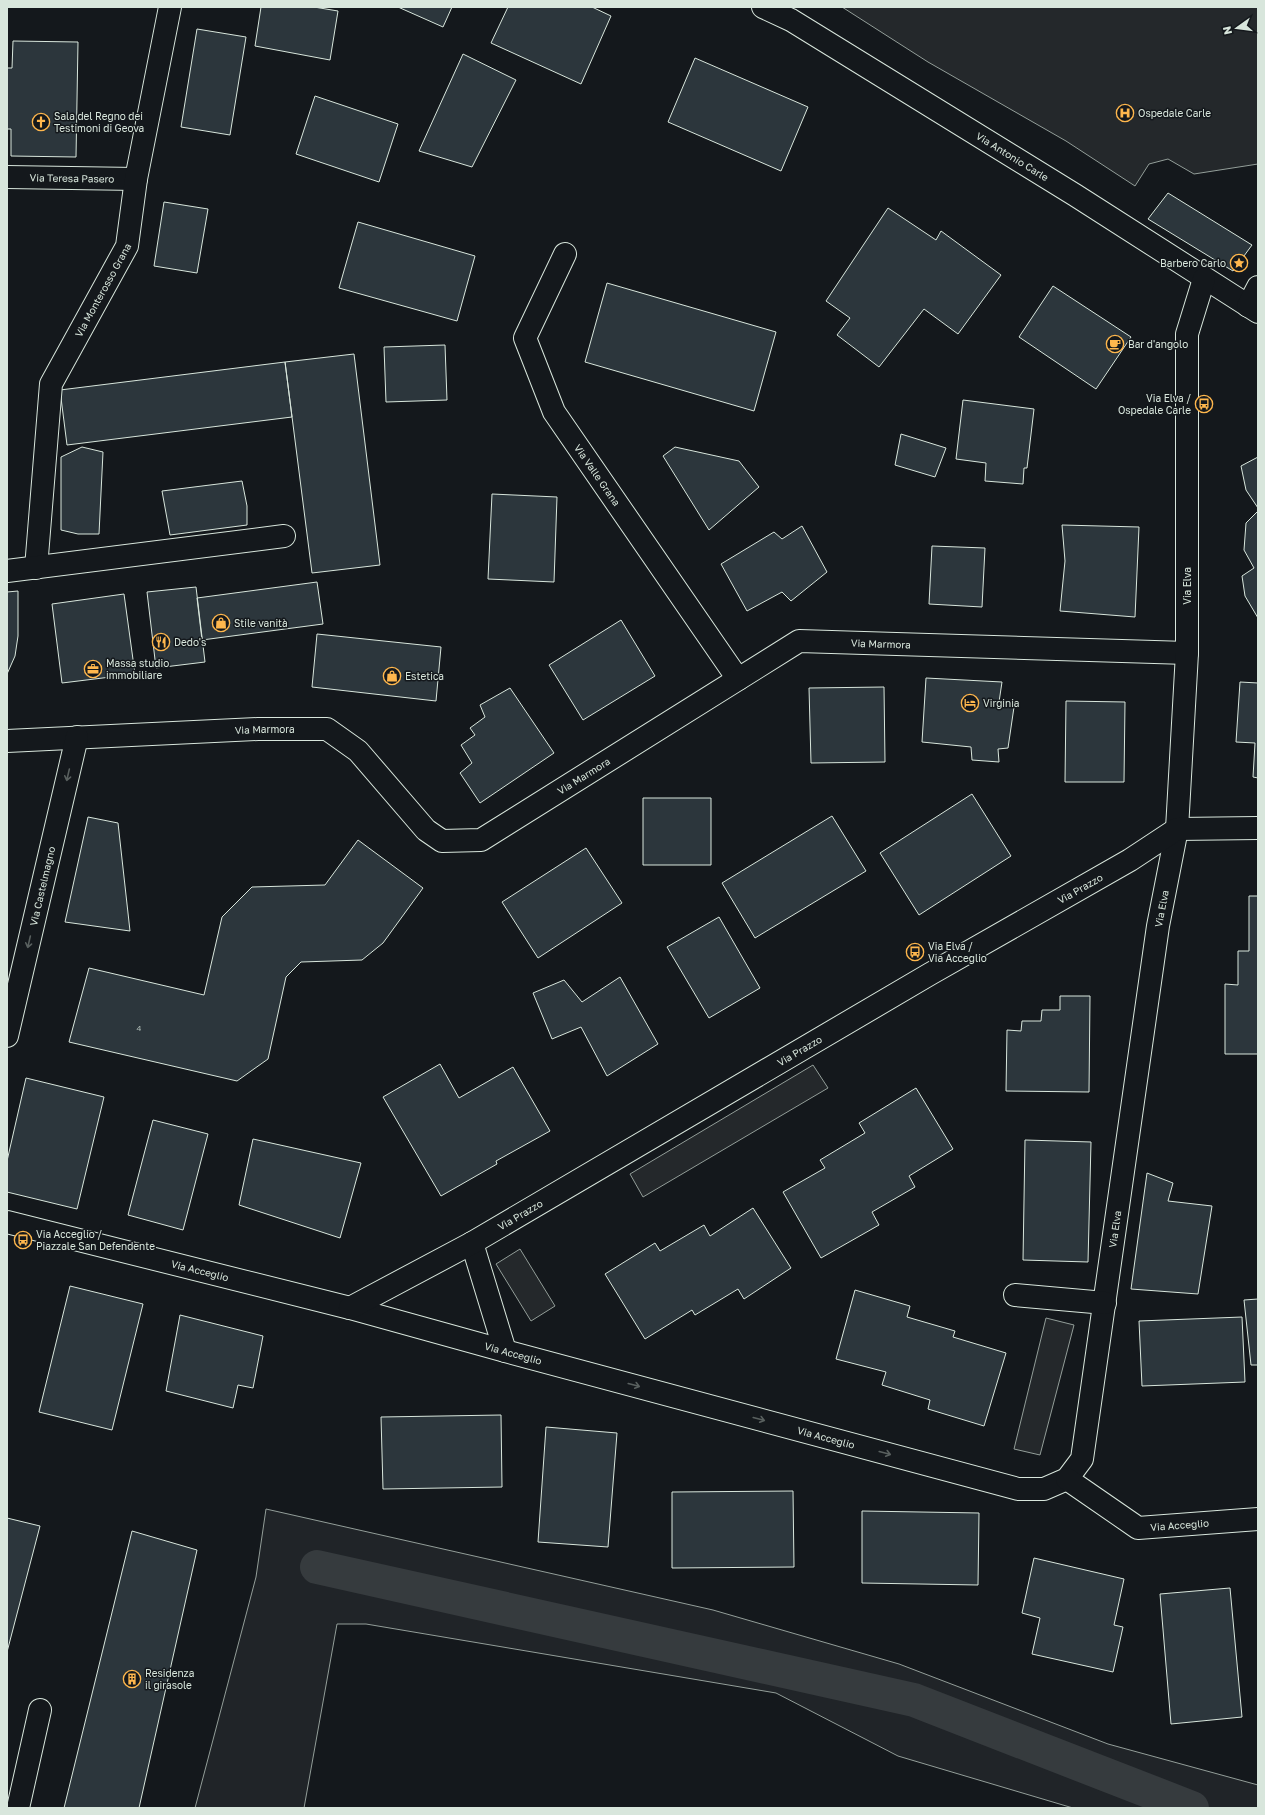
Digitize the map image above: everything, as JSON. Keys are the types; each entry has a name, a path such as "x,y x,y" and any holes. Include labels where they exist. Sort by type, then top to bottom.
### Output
{"street":[{"name":"Via Monterosso Grana","path":"36,568 51,384 127,246 136,179 170,7"},
{"name":"Via Antonio Carle","path":"763,7 797,24 1068,191 1253,309"},
{"name":"Via Teresa Pasero","path":"7,177 136,179"},
{"name":"Via Valle Grana","path":"565,254 525,338 554,412 738,679"},
{"name":"Via Elva","path":"1018,1489 1044,1489 1067,1479 1082,1460 1158,926 1177,829 1187,652 1187,334 1204,279"},
{"path":"1253,309 1258,287"},
{"path":"7,571 284,536"},
{"name":"Via Marmora","path":"7,741 258,729 327,729 358,750 426,830 442,841 481,840 799,640 1187,652"},
{"name":"Via Castelmagno","path":"7,1036 77,737"},
{"path":"1177,829 1258,828"},
{"name":"Via Prazzo","path":"350,1308 472,1243 930,974 1130,860 1177,829"},
{"name":"Via Acceglio","path":"7,1222 350,1308 1018,1489"},
{"path":"472,1243 505,1351"},
{"path":"1015,1295 1105,1303"},
{"name":"Via Acceglio","path":"1067,1479 1138,1528 1258,1519"},
{"path":"18,1808 40,1710"}],"shaded area":[{"name":"Ospedale Carle","path":"842,7 1258,7 1258,164 1194,174 1168,159 1149,164 1135,186 1066,141 928,62"},
{"path":"813,1065 828,1088 643,1197 630,1174"},
{"path":"520,1249 555,1306 531,1321 496,1264"},
{"path":"1046,1318 1074,1325 1040,1455 1014,1449"},
{"path":"266,1509 713,1610 899,1664 1108,1744 1258,1785 1258,1808 1073,1808 898,1756 776,1693 366,1624 337,1624 304,1808 195,1808 256,1577"}],"building":[{"path":"261,7 314,7 338,11 330,60 255,46"},
{"path":"398,7 452,7 443,27"},
{"path":"508,7 592,7 611,16 581,84 491,43"},
{"path":"197,29 246,37 230,135 181,127"},
{"path":"13,41 78,42 76,157 11,156 11,129 7,129 7,68 12,68"},
{"path":"463,54 516,80 472,167 419,151"},
{"path":"695,58 808,107 781,171 668,122"},
{"path":"315,96 398,124 379,182 296,154"},
{"path":"1168,193 1252,245 1233,271 1148,219"},
{"path":"164,202 208,209 197,273 154,266"},
{"path":"888,208 936,240 941,231 1001,275 958,334 924,309 879,367 837,335 850,318 826,301"},
{"path":"358,222 475,256 457,321 339,288"},
{"path":"607,283 776,332 754,411 585,362"},
{"path":"1053,286 1131,337 1096,389 1019,337"},
{"path":"445,345 447,400 386,402 384,347"},
{"path":"354,354 380,565 312,573 285,362"},
{"path":"285,362 292,417 67,445 60,390"},
{"path":"963,400 1034,409 1027,468 1024,468 1023,484 985,481 986,463 956,459"},
{"path":"901,434 946,448 935,477 895,465"},
{"path":"82,447 103,452 99,534 78,534 61,530 61,457"},
{"path":"675,447 739,461 759,487 709,530 663,456"},
{"path":"1258,457 1258,508 1246,490 1241,466"},
{"path":"242,481 247,506 247,525 170,535 162,491"},
{"path":"492,494 557,497 554,582 488,579"},
{"path":"1258,511 1258,618 1245,596 1242,576 1254,568 1244,550 1246,523"},
{"path":"1062,525 1139,527 1135,617 1060,611 1065,561"},
{"path":"802,526 827,572 791,601 782,592 747,611 721,564 774,532 782,539"},
{"path":"932,546 985,548 982,607 929,604"},
{"path":"317,582 323,624 202,640 197,598"},
{"path":"196,587 205,662 156,668 147,592"},
{"path":"18,591 18,636 15,656 7,674 7,592"},
{"path":"124,594 135,674 62,683 52,604"},
{"path":"621,620 655,676 583,720 549,665"},
{"path":"317,634 441,647 436,701 312,687"},
{"path":"926,678 1002,682 999,702 1014,707 1008,748 998,749 999,762 972,760 971,747 922,742"},
{"path":"1240,682 1258,683 1258,778 1253,777 1255,743 1236,742"},
{"path":"884,687 885,762 811,763 809,688"},
{"path":"510,688 554,753 480,803 460,773 472,763 461,745 475,735 470,728 485,717 480,705"},
{"path":"1066,701 1125,702 1124,782 1065,782"},
{"path":"972,794 1011,856 919,915 880,853"},
{"path":"643,798 711,798 711,865 643,865"},
{"path":"832,816 866,871 755,938 722,883"},
{"path":"88,817 118,823 130,931 65,922"},
{"path":"358,840 423,888 383,943 362,960 301,962 286,977 268,1059 237,1081 69,1042 89,968 204,995 222,917 252,887 325,885"},
{"path":"586,848 622,903 538,958 502,902"},
{"path":"1249,896 1258,896 1258,1054 1225,1054 1225,984 1238,985 1238,951 1249,951"},
{"path":"719,917 760,988 709,1018 667,947"},
{"path":"620,977 658,1044 607,1076 581,1027 552,1039 533,993 564,980 582,1002"},
{"path":"1060,996 1090,996 1089,1092 1006,1091 1007,1030 1021,1031 1022,1021 1041,1021 1042,1010 1060,1010"},
{"path":"440,1064 459,1098 513,1067 550,1131 496,1161 497,1164 441,1196 383,1097"},
{"path":"26,1078 104,1097 77,1209 7,1192 7,1161"},
{"path":"916,1088 953,1149 909,1176 915,1187 872,1212 879,1225 821,1258 783,1192 825,1168 820,1160 865,1133 859,1123"},
{"path":"153,1120 208,1134 183,1230 128,1215"},
{"path":"253,1139 361,1163 340,1238 239,1205"},
{"path":"1025,1140 1091,1142 1088,1262 1023,1260"},
{"path":"1147,1173 1173,1183 1168,1201 1212,1206 1198,1294 1131,1289"},
{"path":"753,1208 791,1268 744,1299 738,1289 695,1315 692,1310 645,1339 605,1274 655,1243 660,1251 704,1225 710,1236"},
{"path":"70,1286 143,1304 112,1430 39,1412"},
{"path":"855,1290 910,1306 907,1317 955,1331 953,1337 1006,1353 984,1426 928,1409 930,1400 882,1385 886,1372 836,1359"},
{"path":"1258,1299 1258,1365 1251,1365 1244,1300"},
{"path":"180,1315 263,1336 253,1388 238,1385 233,1408 166,1391"},
{"path":"1242,1317 1245,1382 1142,1386 1139,1321"},
{"path":"501,1415 502,1487 383,1489 381,1417"},
{"path":"546,1427 617,1433 608,1547 538,1542"},
{"path":"793,1491 794,1567 672,1568 672,1492"},
{"path":"862,1511 979,1513 978,1585 862,1583"},
{"path":"7,1518 40,1526 7,1652"},
{"name":"Residenza il girasole","path":"132,1531 197,1550 139,1808 64,1808"},
{"path":"1034,1558 1124,1579 1114,1625 1123,1627 1113,1672 1032,1654 1040,1618 1022,1613"},
{"path":"1230,1588 1242,1717 1171,1724 1160,1594"}],"waterway":[{"path":"317,1567 914,1700 1192,1808"}],"place":[{"name":"Ospedale Carle","path":"1125,113"},
{"name":"Sala del Regno dei Testimoni di Geova","path":"41,122"},
{"name":"Barbero Carlo","path":"1239,263"},
{"name":"Bar d'angolo","path":"1115,344"},
{"name":"Via Elva / Ospedale Carle","path":"1204,404"},
{"name":"Stile vanità","path":"221,623"},
{"name":"Dedo's","path":"161,642"},
{"name":"Massa studio immobiliare","path":"93,669"},
{"name":"Estetica","path":"392,676"},
{"name":"Virginia","path":"970,703"},
{"name":"Via Elva / Via Acceglio","path":"915,952"},
{"name":"Via Acceglio / Piazzale San Defendente","path":"23,1240"},
{"name":"Residenza il girasole","path":"132,1679"}]}
